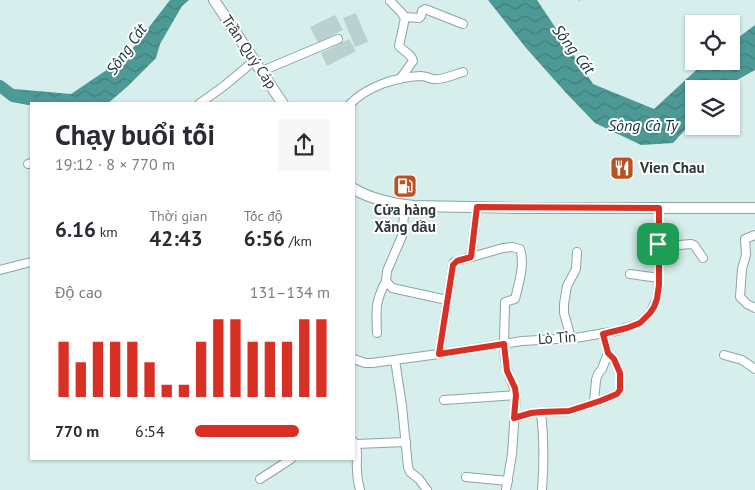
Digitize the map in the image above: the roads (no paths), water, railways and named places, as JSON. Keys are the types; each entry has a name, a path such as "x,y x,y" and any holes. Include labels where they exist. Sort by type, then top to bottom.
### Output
{"main road":[{"name":"Trần Quý Cáp","path":"214,0 262,72 279,102"},
{"path":"355,189 373,197 405,205 432,207 755,208"}],"street":[{"path":"390,1 405,18"},
{"path":"405,18 419,18 422,10 425,9 463,24"},
{"path":"400,79 413,61 410,55 399,46 405,18"},
{"path":"262,72 338,39"},
{"path":"202,102 254,61"},
{"path":"352,102 369,89 381,84 424,76 438,79 463,72"},
{"path":"377,333 376,306 386,281 387,271 402,236 405,205"},
{"path":"471,257 477,207"},
{"name":"Lò Tỉn","path":"355,359 365,363 395,360 531,340 603,334 634,326 646,318 657,299 659,278 659,208"},
{"path":"755,235 745,239 746,255 742,269 740,290 740,297 755,308"},
{"path":"658,246 691,244 694,245 702,258"},
{"path":"439,354 453,265 457,261 503,248 517,247 521,250 522,272 516,299 505,302 504,344 507,371 515,388 516,395 512,454 506,490"},
{"path":"571,338 564,313 564,304 568,286 576,269 577,252"},
{"path":"0,270 30,262"},
{"path":"630,274 659,278"},
{"path":"386,281 392,288 447,300"},
{"path":"514,418 531,413 569,411 617,394 620,390 620,373 617,363 608,353 603,334"},
{"path":"594,402 596,380 608,353"},
{"path":"724,355 744,362 755,369"},
{"path":"395,360 409,470 422,482 427,490"},
{"path":"444,400 516,395"},
{"path":"541,412 543,427 542,490"},
{"path":"360,490 355,443 406,442"},
{"path":"260,479 289,460"},
{"path":"466,477 508,481"}],"water":[{"path":"170,0 189,0 182,6 160,44 156,58 109,102 35,102 13,96 3,88 71,94 126,57"},
{"name":"Sông Cà Ty","path":"488,0 537,0 593,84 654,109 685,80 685,130 673,143 641,145 595,123 526,48"},
{"name":"Sông Cà Ty","path":"755,25 755,70 737,80 685,80 696,70 740,70 740,36"}],"waterway":[{"name":"Sông Cát","path":"0,86 13,96 29,99"}],"place":[{"name":"Vien Chau","path":"622,168"},
{"name":"Cửa hàng Xăng dầu","path":"405,186"}]}
